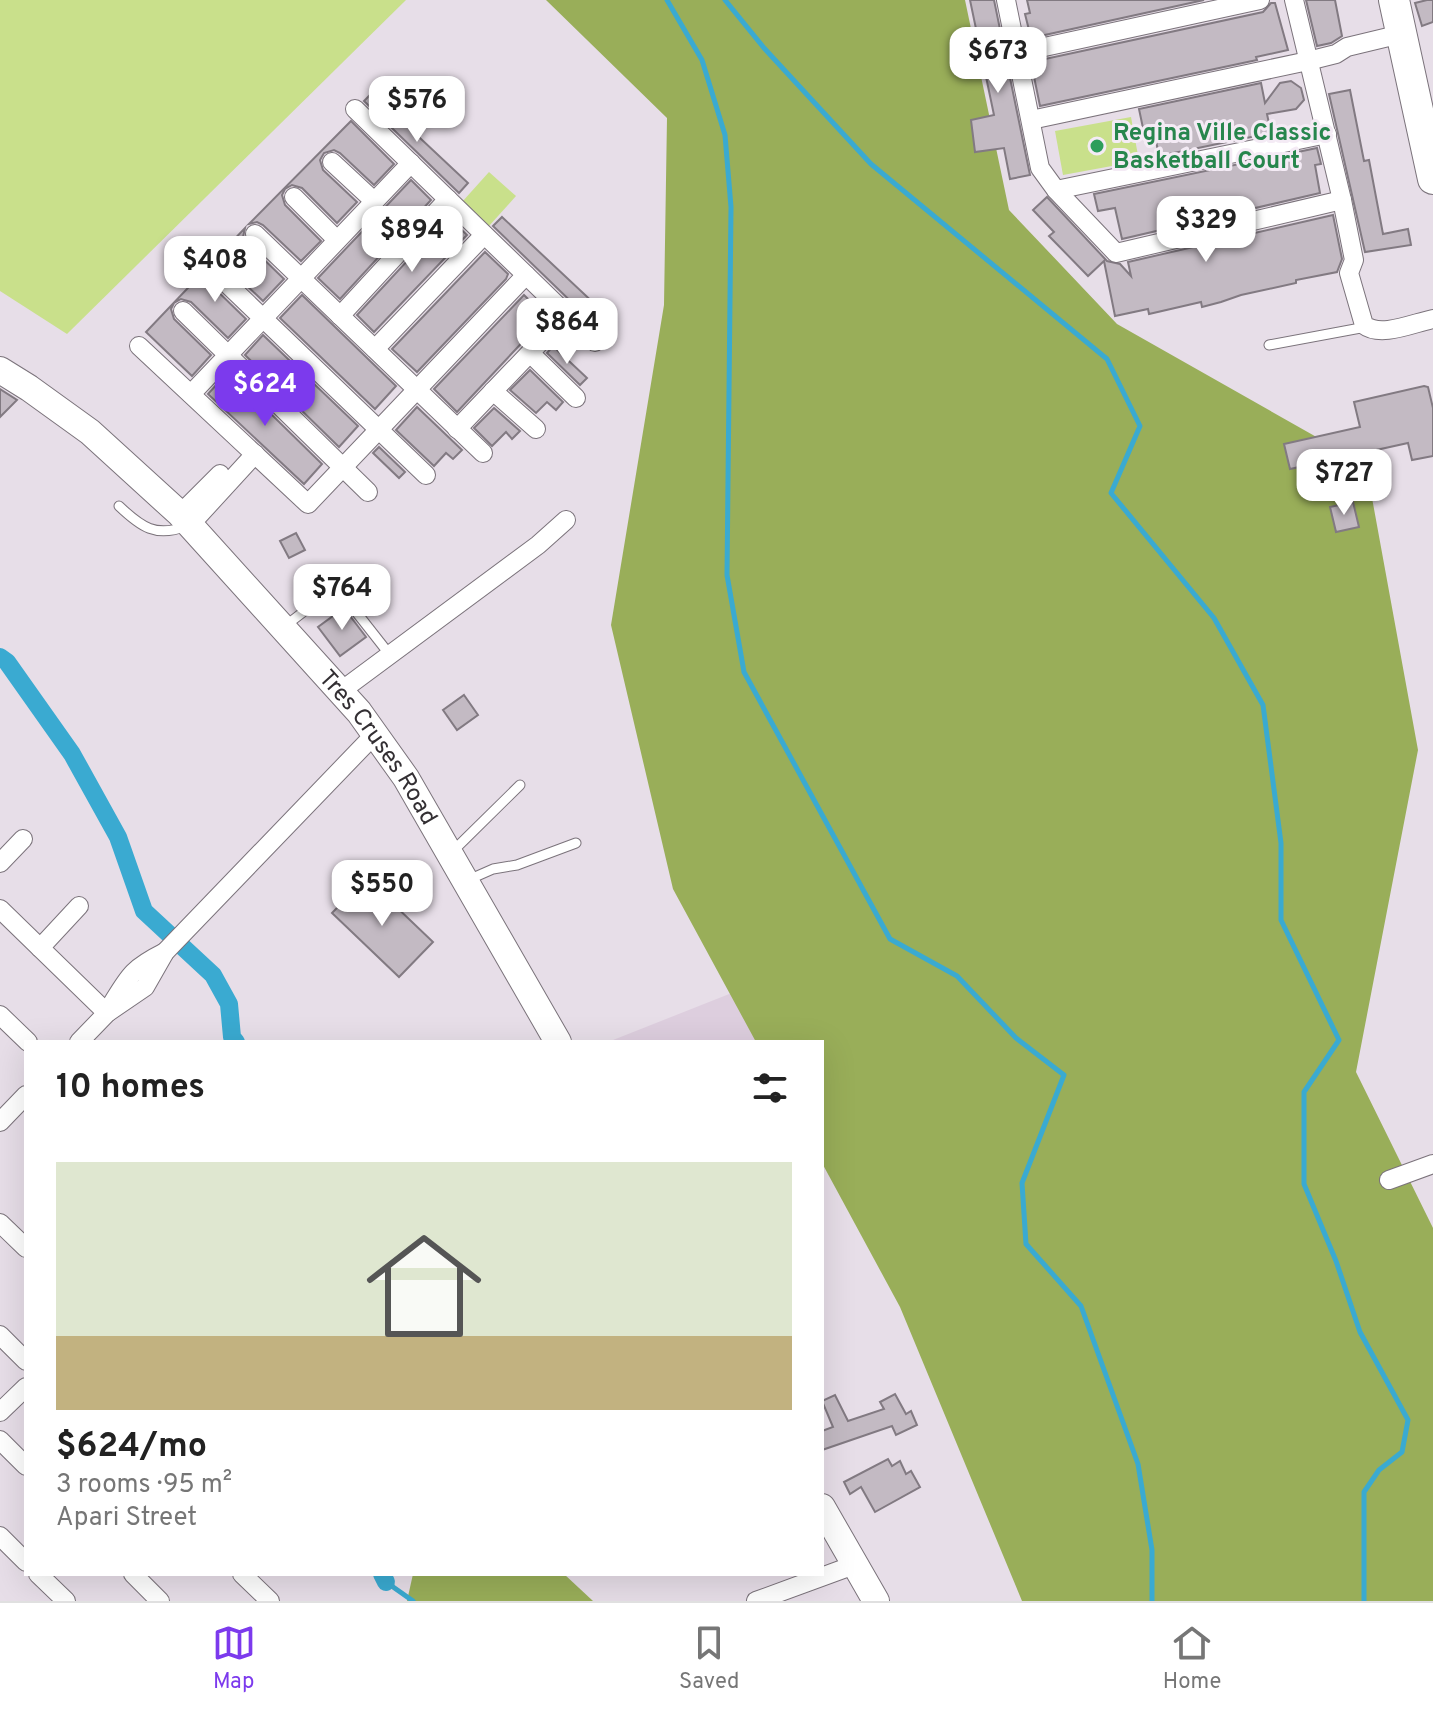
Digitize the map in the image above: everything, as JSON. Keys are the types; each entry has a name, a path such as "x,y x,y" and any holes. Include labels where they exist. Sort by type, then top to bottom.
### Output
{"main road":[{"path":"1394,0 1428,131 1433,179"},
{"name":"Tres Cruses Road","path":"0,370 90,432 185,520 341,691 406,778 557,1040"},
{"path":"824,1511 876,1601"}],"street":[{"path":"1006,0 1040,168 1056,190 1116,253 1342,200"},
{"path":"1017,53 1260,0"},
{"path":"1294,0 1342,200 1354,260 1349,273 1361,319 1366,327 1382,330 1433,319"},
{"path":"1031,120 1308,61 1336,54 1347,47 1403,40"},
{"path":"355,109 595,342"},
{"path":"1056,190 1327,134"},
{"path":"332,162 374,201"},
{"path":"191,394 411,163"},
{"path":"294,197 337,240"},
{"path":"340,316 448,199"},
{"path":"255,234 483,453"},
{"path":"375,349 484,235"},
{"path":"218,275 426,475"},
{"path":"139,346 308,504 526,275"},
{"path":"183,311 368,492"},
{"path":"457,429 567,314"},
{"path":"530,353 576,398"},
{"path":"493,391 536,429"},
{"path":"185,520 251,450"},
{"path":"341,691 538,545 566,520"},
{"path":"81,1040 107,1013 145,987 165,952 375,734"},
{"path":"0,863 23,839"},
{"path":"40,948 79,906"},
{"path":"0,909 107,1013"},
{"path":"0,1015 26,1040"},
{"path":"0,1121 24,1097"},
{"path":"1389,1180 1433,1164"},
{"path":"0,1223 24,1246"},
{"path":"0,1335 24,1359"},
{"path":"0,1412 24,1389"},
{"path":"0,1440 24,1464"},
{"path":"0,1536 24,1560"},
{"path":"756,1601 854,1565"},
{"path":"40,1576 66,1601"},
{"path":"135,1576 160,1601"},
{"path":"244,1576 270,1601"}],"lane":[{"path":"1269,345 1366,327"},
{"path":"119,506 136,523 159,532 174,531 185,520"},
{"path":"283,628 315,603 318,592 308,581"},
{"path":"346,599 390,655"},
{"path":"449,855 520,785"},
{"path":"465,881 576,843"}],"shaded area":[{"path":"757,983 790,1040 613,1040"}],"green space":[{"path":"0,0 406,0 67,334 0,291"},
{"path":"546,0 965,0 1009,210 1117,324 1366,465 1418,750 1356,1072 1433,1228 1433,1601 1022,1601 900,1307 824,1167 824,1040 755,1040 673,889 611,625 664,305 667,118"},
{"name":"Regina Ville Classic Basketball Court","path":"1131,117 1139,161 1063,175 1055,131"},
{"path":"489,172 516,196 489,226 462,202"},
{"path":"413,1576 566,1576 593,1601 407,1601"}],"building":[{"path":"970,0 994,0 1030,175 1010,179 1004,148 975,152 971,120 994,115"},
{"path":"1027,0 1204,0 1031,38 1025,14 1030,13"},
{"path":"1306,0 1335,0 1342,36 1331,43 1317,46"},
{"path":"1433,0 1433,22 1422,26 1415,3"},
{"path":"1275,3 1288,50 1256,57 1257,60 1040,106 1031,62 1263,12"},
{"path":"1291,81 1301,88 1304,100 1296,109 1267,114 1271,133 1159,156 1153,126 1143,128 1139,109 1261,83 1265,103 1280,83"},
{"path":"1350,90 1364,161 1369,160 1383,234 1408,229 1411,245 1365,252 1329,94"},
{"path":"372,93 468,183 459,193 364,101"},
{"path":"351,121 394,164 374,185 340,153 334,150 324,153 320,160 323,170 357,202 337,223 302,188 292,185 285,189 282,195 285,205 321,241 301,261 263,225 257,222 249,224"},
{"path":"1317,148 1321,164 1315,165 1320,193 1122,239 1115,208 1098,211 1094,194"},
{"path":"411,180 431,200 340,299 318,278"},
{"path":"1047,197 1107,261 1120,264 1131,276 1128,262 1333,215 1342,259 1337,272 1296,280 1296,283 1202,307 1201,302 1149,314 1148,309 1115,316 1104,261 1088,276 1049,236 1054,232 1033,210"},
{"path":"448,217 467,235 374,332 357,315"},
{"path":"502,217 598,307 588,318 493,226"},
{"path":"245,228 243,237 246,242 284,279 263,301 226,266 215,263 209,267 206,273 209,283 246,319 228,338 191,302 181,299 174,303 171,309 174,319 211,355 192,376 146,332"},
{"path":"485,252 508,274 506,279 417,372 392,349"},
{"path":"302,295 396,386 375,409 280,318"},
{"path":"524,295 546,317 457,412 434,389"},
{"path":"263,335 358,426 339,447 245,355"},
{"path":"553,346 587,378 580,385 547,353"},
{"path":"530,370 563,402 556,410 547,402 536,413 510,390"},
{"path":"228,372 322,464 304,484 208,394"},
{"path":"1428,387 1433,408 1433,456 1412,460 1408,443 1290,469 1284,444 1360,427 1354,402"},
{"path":"0,389 17,400 0,417"},
{"path":"417,407 462,450 453,459 446,453 434,466 396,430"},
{"path":"494,408 520,431 512,439 506,432 492,446 474,428"},
{"path":"379,447 405,472 399,478 373,453"},
{"path":"1353,502 1359,527 1336,532 1330,507"},
{"path":"296,533 305,550 289,558 280,541"},
{"path":"344,608 366,637 340,656 318,627"},
{"path":"464,695 478,715 457,730 443,710"},
{"path":"366,878 433,942 399,977 332,913"},
{"path":"895,1394 906,1414 911,1411 917,1425 896,1435 892,1426 824,1449 824,1430 833,1427 824,1400 835,1395 848,1421 884,1409 880,1402"},
{"path":"888,1459 892,1466 900,1461 906,1474 911,1471 920,1487 875,1512 861,1487 850,1494 844,1482"}],"waterway":[{"path":"667,0 702,60 725,135 731,207 727,575 744,672 890,939 957,976 1016,1038 1064,1075 1022,1183 1026,1244 1081,1306 1138,1464 1152,1550 1152,1601"},
{"path":"725,0 764,48 871,164 1107,359 1140,426 1111,493 1214,618 1263,705 1281,843 1281,920 1339,1040 1304,1092 1304,1184 1336,1261 1360,1332 1408,1420 1402,1452 1379,1470 1364,1492 1364,1601"},
{"path":"0,657 7,662 72,754 118,837 144,911 213,975 229,1004 234,1040"},
{"path":"383,1576 386,1582"},
{"path":"386,1582 413,1601"}],"place":[{"name":"Regina Ville Classic Basketball Court","path":"1097,146"}]}
